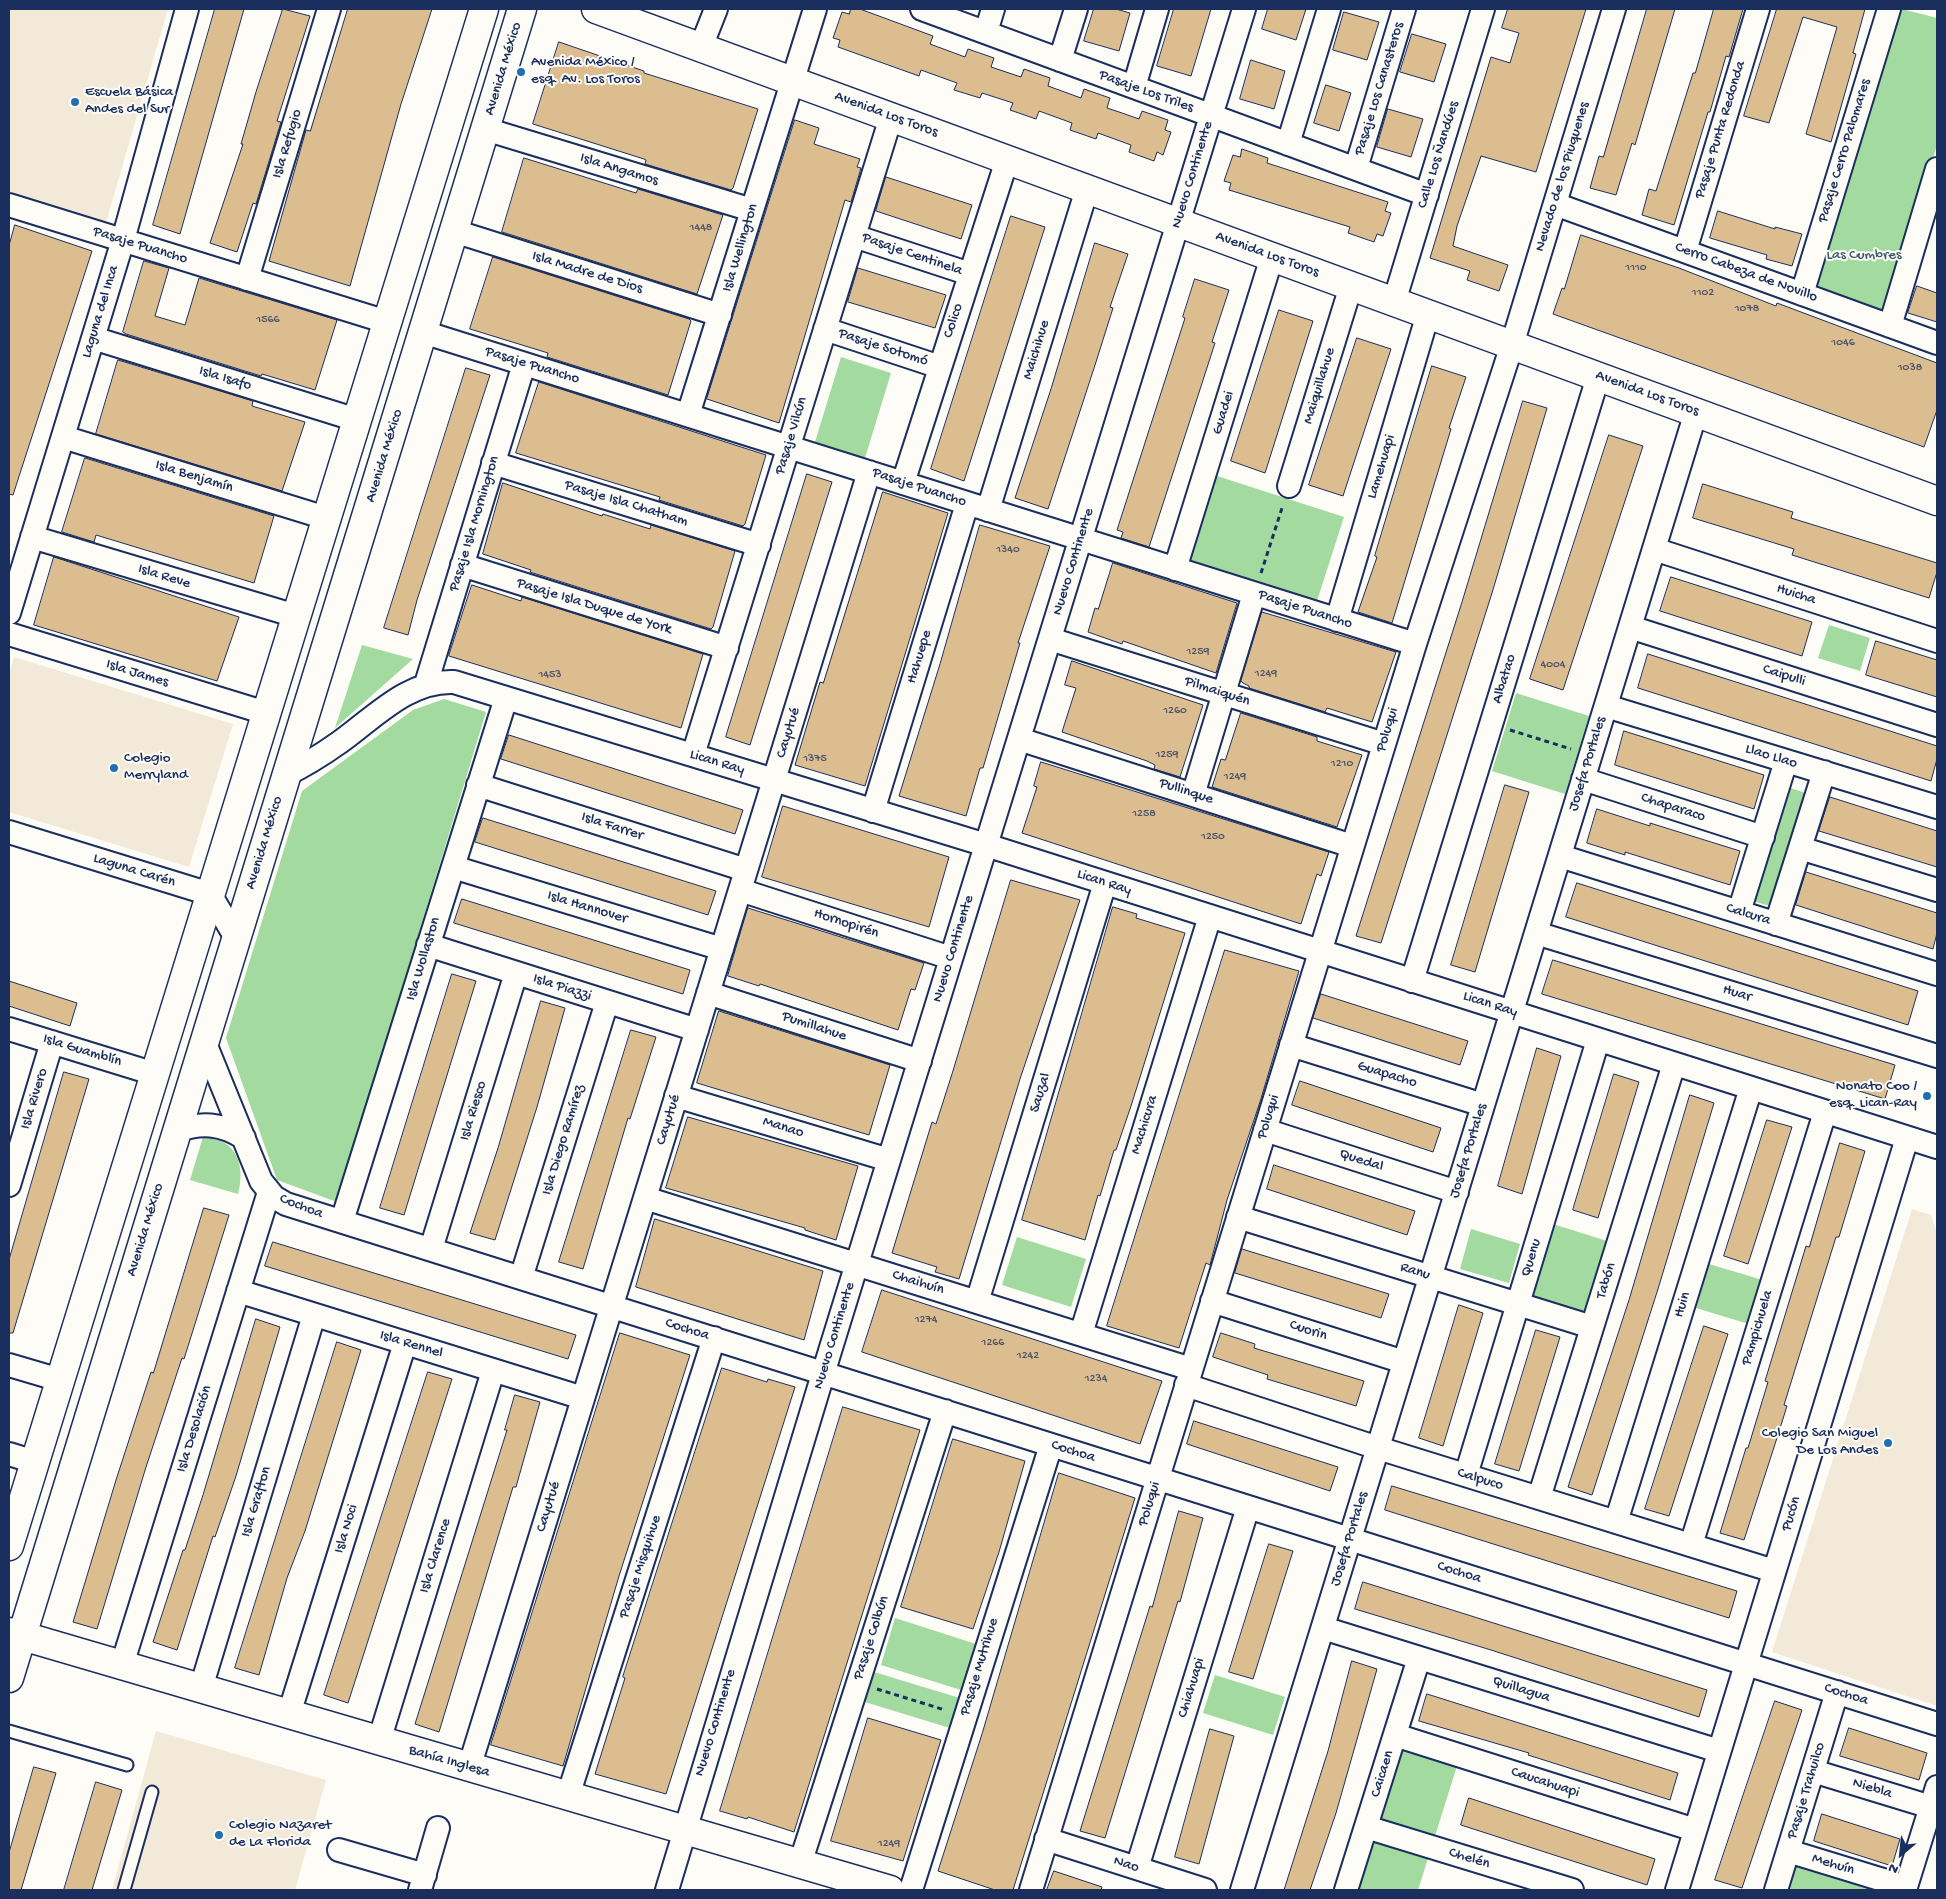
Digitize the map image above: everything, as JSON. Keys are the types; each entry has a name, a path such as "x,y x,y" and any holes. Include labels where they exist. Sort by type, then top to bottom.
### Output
{"street":[{"name":"Laguna del Inca","path":"9,613 123,240 187,9"},
{"name":"Isla Refugio","path":"247,279 329,9"},
{"path":"9,1542 484,9"},
{"name":"Avenida México","path":"9,1678 15,1634 142,1246 176,1130 522,9"},
{"name":"Avenida Los Toros","path":"596,9 627,14 701,47 792,81 1937,501"},
{"path":"701,47 716,9"},
{"name":"Isla Wellington","path":"688,415 815,9"},
{"name":"Pasaje Los Triles","path":"922,9 1427,195"},
{"path":"986,32 993,9"},
{"path":"1060,60 1076,9"},
{"path":"1134,87 1157,9"},
{"name":"Nuevo Continente","path":"667,1890 823,1373 1244,9"},
{"path":"1288,144 1329,9"},
{"name":"Pasaje Los Canasteros","path":"1356,168 1404,9"},
{"name":"Calle Los Ñandúes","path":"1394,302 1483,9"},
{"name":"Nevado de los Piuquenes","path":"1512,345 1614,9"},
{"name":"Pasaje Punta Redonda","path":"1685,251 1758,9"},
{"name":"Pasaje Cerro Palomares","path":"1802,294 1889,9"},
{"name":"Pasaje Vilcún","path":"693,756 891,117"},
{"name":"Isla Angamos","path":"485,129 752,210"},
{"name":"Colico","path":"903,483 1006,160"},
{"path":"1890,326 1937,169"},
{"name":"Maichihue","path":"978,507 1087,189"},
{"name":"Cerro Cabeza de Novillo","path":"1555,204 1937,343"},
{"name":"Pasaje Puancho","path":"9,205 387,322"},
{"name":"Isla Madre de Dios","path":"454,231 720,315"},
{"name":"Pasaje Centinela","path":"854,236 970,274"},
{"name":"Guadei","path":"1175,569 1272,257"},
{"name":"Maiquillahue","path":"1289,486 1351,286"},
{"name":"Lamehuapi","path":"1337,620 1428,314"},
{"name":"Pasaje Sotomó","path":"826,328 940,367"},
{"name":"Pasaje Puancho","path":"423,332 1415,644"},
{"name":"Isla Isafo","path":"93,338 357,420"},
{"name":"Poluqui","path":"1031,1890 1352,846 1512,345"},
{"name":"Pasaje Isla Mornington","path":"426,684 524,364"},
{"name":"Albatao","path":"1412,981 1598,377"},
{"name":"Josefa Portales","path":"1242,1890 1696,412"},
{"name":"Isla Benjamín","path":"63,437 326,518"},
{"name":"Pasaje Isla Chatham","path":"494,463 759,545"},
{"name":"Cayutué","path":"469,1768 869,472"},
{"name":"Hahuepe","path":"873,811 978,507"},
{"name":"Isla Reve","path":"32,537 296,616"},
{"name":"Huicha","path":"1654,550 1937,641"},
{"name":"Pasaje Isla Duque de York","path":"462,565 727,648"},
{"path":"1193,795 1254,594"},
{"name":"Caipulli","path":"1630,627 1937,725"},
{"name":"Isla James","path":"9,634 266,714"},
{"name":"Pilmaiquén","path":"1050,639 1384,744"},
{"name":"Lican Ray","path":"287,774 317,758 404,694 426,684 454,682 986,845 1937,1148"},
{"name":"Isla Wollaston","path":"342,1221 506,698"},
{"name":"Llao Llao","path":"1606,706 1937,807"},
{"name":"Pullinque","path":"1019,739 1352,846"},
{"path":"1739,912 1786,761"},
{"path":"1776,924 1824,772"},
{"name":"Chaparaco","path":"1583,779 1763,837"},
{"name":"Isla Farrer","path":"478,785 743,880"},
{"name":"Laguna Carén","path":"9,832 210,894"},
{"path":"1800,848 1937,890"},
{"name":"Calcura","path":"1560,856 1937,974"},
{"name":"Isla Hannover","path":"453,867 722,948"},
{"name":"Hornopirén","path":"743,880 951,958"},
{"name":"Sauzal","path":"977,1302 1106,883"},
{"path":"210,894 236,938"},
{"name":"Machicura","path":"1081,1334 1210,916"},
{"name":"Huar","path":"1536,933 1937,1056"},
{"name":"Isla Piazzi","path":"428,945 697,1030"},
{"name":"Isla Riesco","path":"432,1249 516,973"},
{"name":"Pumillahue","path":"708,992 920,1061"},
{"name":"Isla Diego Ramírez","path":"521,1278 607,1002"},
{"name":"Isla Guamblín","path":"9,1029 155,1074"},
{"name":"Quenu","path":"1466,1475 1598,1040"},
{"name":"Cochoa","path":"204,1041 261,1181 269,1192 286,1204 1937,1724"},
{"name":"Isla Rivero","path":"9,1186 52,1042"},
{"name":"Guapacho","path":"1291,1045 1483,1106"},
{"name":"Tabón","path":"1539,1498 1674,1064"},
{"name":"Huin","path":"1616,1522 1751,1088"},
{"name":"Manao","path":"676,1096 889,1160"},
{"name":"Pampichuela","path":"1691,1545 1825,1112"},
{"path":"176,1130 189,1126 214,1125 235,1132 244,1138"},
{"name":"Quedal","path":"1265,1130 1457,1192"},
{"name":"Pucón","path":"1677,1890 1907,1138"},
{"name":"Isla Desolación","path":"122,1665 269,1192"},
{"name":"Chaihuín","path":"645,1198 1081,1334 1189,1377"},
{"name":"Ranu","path":"1238,1217 1592,1327"},
{"path":"106,1231 121,1243 142,1246"},
{"name":"Isla Rennel","path":"238,1291 583,1398"},
{"name":"Cuorin","path":"1212,1301 1404,1362"},
{"name":"Isla Grafton","path":"201,1688 314,1315"},
{"name":"Pasaje Misquihue","path":"568,1796 714,1338"},
{"name":"Isla Noci","path":"289,1714 405,1343"},
{"path":"9,1364 60,1380"},
{"name":"Isla Clarence","path":"380,1741 493,1371"},
{"name":"Calpuco","path":"1189,1377 1378,1448 1774,1571"},
{"name":"Pasaje Colbún","path":"800,1864 945,1411"},
{"name":"Pasaje Mutrihue","path":"911,1890 1051,1445"},
{"path":"9,1454 35,1462"},
{"name":"Chiahuapi","path":"1137,1868 1248,1507"},
{"name":"Quillagua","path":"1323,1628 1720,1751"},
{"name":"Bahía Inglesa","path":"15,1634 890,1890"},
{"name":"Caicaen","path":"1346,1890 1419,1658"},
{"name":"Pasaje Trahuilco","path":"1776,1890 1836,1692"},
{"name":"Caucahuapi","path":"1395,1735 1695,1830"},
{"name":"Niebla","path":"1813,1771 1934,1797"},
{"path":"1906,1889 1934,1797"},
{"name":"Chelén","path":"1366,1827 1572,1890"},
{"path":"339,1850 422,1882 438,1828"},
{"name":"Nao","path":"1046,1839 1205,1890"},
{"name":"Mehuín","path":"1788,1851 1906,1889"}],"lane":[{"path":"9,1731 127,1765"},
{"path":"124,1890 152,1792"}],"path":[{"path":"1254,594 1289,486"},
{"path":"1491,724 1591,755"},
{"path":"858,1683 965,1716"}],"shaded area":[{"name":"Escuela Básica Andes del Sur","path":"9,9 168,9 105,226 9,195"},
{"name":"Colegio Merryland","path":"14,657 233,724 189,867 9,812 9,674"},
{"name":"Colegio San Miguel De Los Andes","path":"1912,1209 1931,1215 1937,1234 1937,1706 1772,1652"},
{"name":"Colegio Nazaret de La Florida","path":"156,1731 326,1780 295,1890 112,1890"}],"green space":[{"name":"Las Cumbres","path":"1902,9 1937,18 1937,145 1888,309 1879,312 1817,290 1815,283 1898,13"},
{"path":"841,357 891,373 865,458 815,442"},
{"path":"1214,475 1344,517 1316,604 1186,562"},
{"path":"1829,625 1870,638 1860,671 1818,658"},
{"path":"362,645 413,659 335,728"},
{"path":"1516,693 1589,716 1565,794 1492,771"},
{"path":"444,699 486,712 337,1202 277,1180 226,1038 302,791 413,710"},
{"path":"1781,785 1812,795 1776,908 1746,899"},
{"path":"203,1137 224,1142 236,1155 241,1173 238,1194 190,1180"},
{"path":"1553,1224 1610,1242 1587,1318 1530,1301"},
{"path":"1471,1229 1520,1244 1509,1283 1460,1269"},
{"path":"1017,1237 1086,1259 1071,1307 1002,1285"},
{"path":"1709,1264 1766,1281 1752,1325 1696,1308"},
{"path":"895,1618 976,1644 961,1690 881,1665"},
{"path":"874,1672 963,1699 953,1729 865,1702"},
{"path":"1215,1675 1285,1697 1273,1735 1203,1713"},
{"path":"1403,1749 1457,1766 1418,1890 1358,1890"},
{"path":"1794,1864 1878,1890 1786,1890"}],"building":[{"path":"215,9 244,9 180,234 153,225"},
{"path":"283,9 310,16 277,121 281,122 256,204 253,203 237,252 210,243 243,144 241,144 256,92"},
{"path":"348,9 432,9 401,104 350,286 269,261 306,130 310,131"},
{"path":"851,9 860,9 933,36 930,44 965,57 968,49 994,58 991,67 1021,77 1024,69 1050,78 1048,86 1081,98 1084,89 1110,98 1107,108 1139,119 1142,111 1168,120 1165,130 1171,132 1163,155 1157,152 1154,161 1129,152 1131,145 1098,133 1096,139 1070,130 1072,123 1039,111 1036,119 1010,110 1013,103 982,93 980,98 954,90 957,83 921,70 919,76 838,47 840,40 833,38 842,12 849,14"},
{"path":"1094,9 1116,9 1130,13 1119,51 1084,41"},
{"path":"1174,9 1211,9 1191,76 1157,66"},
{"path":"1268,9 1306,9 1296,40 1262,29"},
{"path":"1508,9 1586,9 1536,172 1481,156 1457,226 1453,246 1508,265 1499,291 1467,280 1470,271 1430,258 1491,57 1510,63 1519,33 1502,28"},
{"path":"1647,9 1675,9 1635,145 1632,143 1616,195 1590,188 1599,156 1603,157"},
{"path":"1714,9 1743,9 1729,57 1726,56 1710,112 1708,112 1674,225 1642,215 1649,189 1656,191"},
{"path":"1777,9 1865,9 1853,53 1856,54 1831,142 1806,134 1837,27 1803,17 1769,123 1744,116"},
{"path":"1344,12 1379,22 1367,60 1333,50"},
{"path":"1412,34 1446,44 1434,82 1400,72"},
{"path":"559,42 644,71 644,73 758,109 733,188 731,190 645,164 646,160 644,159 533,124"},
{"path":"1251,60 1285,71 1274,109 1240,99"},
{"path":"1326,85 1351,93 1339,131 1314,123"},
{"path":"1388,109 1423,119 1411,157 1377,147"},
{"path":"795,120 819,128 814,144 860,159 857,167 861,168 851,202 845,200 779,423 707,399"},
{"path":"1242,149 1268,158 1267,163 1388,202 1385,211 1391,213 1383,236 1377,234 1374,242 1348,233 1350,227 1229,190 1231,183 1224,181 1233,155 1240,157"},
{"path":"524,158 636,193 638,189 723,215 697,294 502,232"},
{"path":"886,177 972,205 961,239 876,211"},
{"path":"1718,211 1775,229 1775,227 1802,234 1792,266 1766,259 1767,255 1710,238"},
{"path":"1011,216 1045,227 964,481 931,469"},
{"path":"15,225 92,251 13,495 9,494 9,246"},
{"path":"1581,235 1679,268 1776,306 1777,303 1937,363 1937,410 1924,447 1553,314 1562,288 1564,289"},
{"path":"1095,243 1128,254 1110,307 1113,308 1048,509 1015,498 1051,389"},
{"path":"493,257 689,319 691,321 668,395 547,357 548,353 470,329"},
{"path":"144,261 169,268 155,316 185,325 199,278 337,320 315,390 262,374 261,376 123,332"},
{"path":"858,268 946,295 935,328 848,302"},
{"path":"1195,279 1229,290 1212,342 1215,343 1149,547 1121,538 1123,532 1117,530 1185,318 1183,317"},
{"path":"1917,286 1937,293 1937,322 1908,313"},
{"path":"1279,310 1313,321 1265,473 1231,461"},
{"path":"1357,338 1391,349 1343,496 1309,485"},
{"path":"118,360 253,401 252,406 305,422 282,491 96,434"},
{"path":"1432,366 1466,377 1449,428 1451,429 1392,623 1358,612 1377,557 1375,556"},
{"path":"466,368 490,375 417,600 408,635 384,628"},
{"path":"539,382 766,455 745,524 743,526 659,500 660,497 516,453"},
{"path":"1523,401 1547,408 1492,593 1381,943 1356,936 1462,602"},
{"path":"1609,435 1643,446 1563,690 1530,679"},
{"path":"85,458 274,516 254,583 96,535 94,542 62,532"},
{"path":"807,474 832,482 750,745 726,737"},
{"path":"503,483 602,516 603,514 650,529 651,525 735,551 713,627 711,629 530,572 531,570 483,554"},
{"path":"1703,484 1793,512 1791,518 1937,563 1937,572 1929,598 1792,555 1794,549 1693,518"},
{"path":"883,492 948,513 865,786 795,765 820,682 823,683"},
{"path":"980,525 1050,546 1018,643 1020,643 983,768 980,768 966,816 899,796"},
{"path":"54,557 239,617 217,681 34,625"},
{"path":"1113,563 1237,603 1216,673 1123,641 1122,644 1088,632 1095,608 1098,609"},
{"path":"1671,577 1812,622 1802,656 1660,611"},
{"path":"472,585 521,601 522,597 703,654 681,728 449,656"},
{"path":"1262,612 1396,652 1372,722 1327,708 1325,712 1249,688 1249,686 1241,681"},
{"path":"1876,641 1937,660 1937,697 1866,675"},
{"path":"1648,654 1937,746 1937,759 1931,781 1638,688"},
{"path":"1072,661 1203,705 1180,777 1154,769 1155,765 1147,761 1062,732 1076,688 1065,685"},
{"path":"1241,713 1317,737 1317,741 1362,755 1337,827 1212,787 1221,759 1225,760"},
{"path":"1624,731 1764,775 1754,809 1615,765"},
{"path":"509,735 743,810 735,834 501,759"},
{"path":"1041,762 1329,852 1321,876 1317,874 1301,924 1022,833 1037,787 1034,786"},
{"path":"1505,785 1529,792 1475,972 1451,965"},
{"path":"1830,797 1937,831 1937,867 1819,831"},
{"path":"783,806 949,857 929,927 762,877"},
{"path":"1597,809 1650,826 1650,823 1740,851 1730,885 1625,852 1625,855 1587,843"},
{"path":"483,818 716,891 708,915 475,842"},
{"path":"1806,872 1937,913 1937,933 1933,949 1796,905"},
{"path":"1011,880 1080,900 1020,1079 959,1279 935,1272 937,1267 892,1253 932,1122 936,1124 952,1074"},
{"path":"1577,883 1918,991 1908,1025 1566,917"},
{"path":"462,899 690,970 683,994 454,923"},
{"path":"1113,907 1137,914 1136,918 1185,933 1131,1106 1116,1150 1114,1150 1100,1196 1098,1195 1085,1240 1022,1220"},
{"path":"748,908 924,963 915,990 911,989 898,1030 760,984 759,986 728,976"},
{"path":"1225,950 1299,971 1260,1102 1227,1200 1210,1265 1206,1263 1179,1348 1107,1326"},
{"path":"1553,960 1895,1065 1885,1099 1542,994"},
{"path":"452,974 476,981 404,1215 380,1208"},
{"path":"9,981 77,1003 70,1026 9,1006"},
{"path":"1321,994 1468,1041 1460,1065 1313,1018"},
{"path":"541,1001 565,1008 537,1107 495,1240 470,1233 498,1148"},
{"path":"719,1011 890,1065 869,1135 697,1083"},
{"path":"631,1030 656,1037 630,1119 628,1118 583,1269 559,1262"},
{"path":"1537,1048 1561,1056 1522,1194 1498,1186"},
{"path":"64,1072 89,1079 13,1333 9,1333 9,1260"},
{"path":"1614,1074 1639,1082 1598,1218 1573,1210"},
{"path":"1300,1081 1441,1128 1433,1152 1292,1105"},
{"path":"1690,1095 1714,1103 1658,1289 1592,1495 1568,1487 1629,1300"},
{"path":"688,1117 858,1166 836,1240 805,1230 805,1228 666,1188"},
{"path":"1767,1120 1792,1127 1748,1264 1724,1256"},
{"path":"1840,1143 1865,1151 1839,1237 1836,1237 1784,1405 1787,1406 1744,1540 1720,1533 1768,1382 1765,1381 1806,1246 1809,1247"},
{"path":"1274,1165 1415,1211 1407,1235 1267,1189"},
{"path":"204,1208 229,1215 184,1359 182,1358 146,1467 97,1629 73,1622 116,1480 151,1372 153,1373"},
{"path":"655,1219 823,1271 804,1340 636,1287"},
{"path":"273,1242 576,1335 568,1359 265,1266"},
{"path":"1242,1249 1389,1294 1381,1318 1235,1273"},
{"path":"882,1290 1162,1381 1140,1444 862,1352"},
{"path":"1459,1305 1483,1313 1443,1446 1419,1438"},
{"path":"256,1319 280,1327 236,1476 215,1537 213,1536 177,1650 153,1642 203,1495"},
{"path":"1704,1326 1728,1334 1669,1516 1645,1509"},
{"path":"1536,1330 1560,1337 1519,1471 1495,1464"},
{"path":"620,1333 690,1355 619,1576 563,1766 491,1745"},
{"path":"1221,1333 1255,1344 1254,1348 1364,1381 1356,1406 1267,1379 1268,1375 1213,1357"},
{"path":"337,1342 361,1350 305,1531 287,1578 259,1675 235,1668"},
{"path":"722,1368 767,1382 768,1379 795,1387 666,1794 595,1774 625,1678 623,1677"},
{"path":"428,1372 452,1379 348,1703 324,1695"},
{"path":"515,1395 540,1402 516,1487 513,1487 439,1732 415,1724 507,1430 505,1430"},
{"path":"843,1407 920,1430 794,1832 748,1817 747,1819 720,1811"},
{"path":"1194,1421 1338,1467 1330,1491 1187,1444"},
{"path":"953,1439 1025,1461 999,1552 973,1629 901,1607"},
{"path":"1059,1473 1135,1498 1013,1890 995,1890 938,1871 982,1734"},
{"path":"1392,1486 1737,1591 1729,1618 1385,1510"},
{"path":"1179,1511 1203,1518 1180,1602 1178,1601 1105,1838 1080,1831 1150,1606 1152,1607"},
{"path":"1269,1544 1293,1551 1253,1679 1229,1672"},
{"path":"1363,1582 1707,1690 1699,1717 1491,1650 1355,1609"},
{"path":"1352,1661 1377,1669 1336,1813 1310,1890 1284,1890 1328,1751"},
{"path":"1427,1694 1678,1773 1670,1800 1528,1755 1529,1753 1419,1721"},
{"path":"1775,1701 1802,1710 1742,1888 1715,1880"},
{"path":"868,1718 941,1740 903,1861 831,1841"},
{"path":"1849,1728 1927,1753 1919,1780 1840,1756"},
{"path":"1210,1729 1234,1736 1199,1864 1175,1857"},
{"path":"34,1767 56,1773 21,1890 9,1890 9,1853"},
{"path":"96,1782 122,1790 92,1890 64,1890"},
{"path":"1469,1798 1655,1859 1647,1885 1461,1825"},
{"path":"1822,1814 1900,1839 1892,1866 1814,1841"},
{"path":"1054,1871 1102,1887 1101,1890 1047,1890"}],"place":[{"name":"Avenida México / esq. Av. Los Toros","path":"521,72"},
{"name":"Escuela Básica Andes del Sur","path":"75,102"},
{"name":"Colegio Merryland","path":"114,768"},
{"name":"Nonato Coo / esq. Lican-Ray","path":"1927,1096"},
{"name":"Colegio San Miguel De Los Andes","path":"1888,1443"},
{"name":"Colegio Nazaret de La Florida","path":"219,1835"}]}
